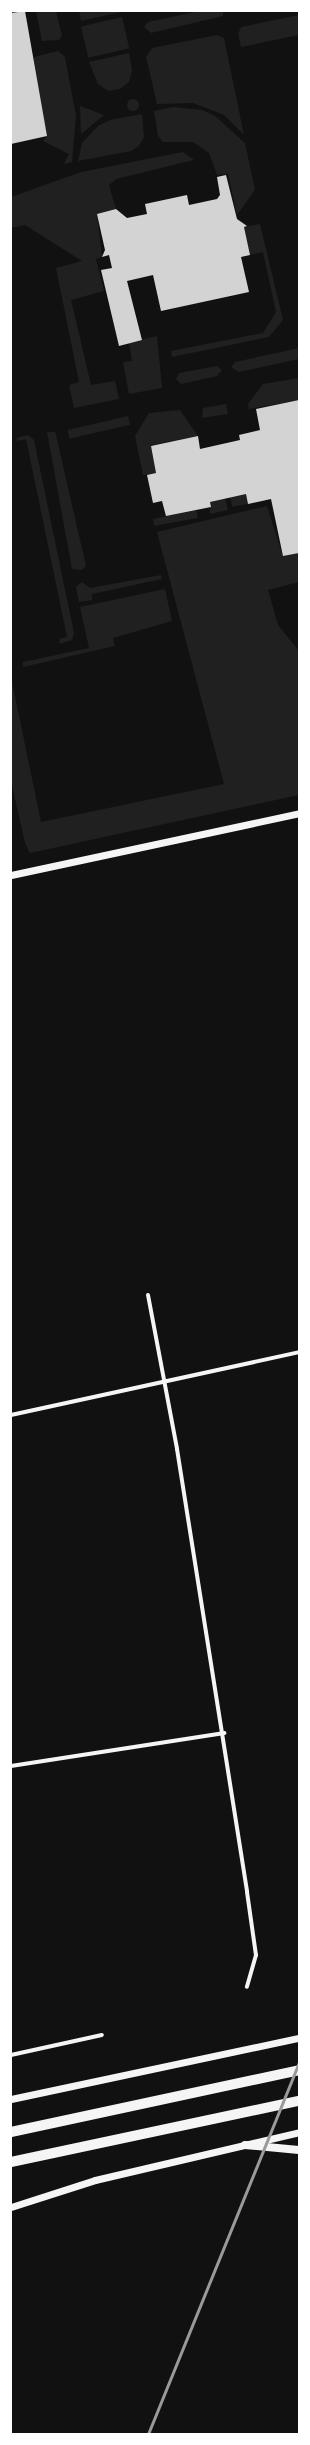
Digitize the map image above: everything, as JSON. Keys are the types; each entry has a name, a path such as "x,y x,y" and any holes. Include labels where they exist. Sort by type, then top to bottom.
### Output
{"highway":[{"path":"11,2132 299,2070"},
{"path":"11,2162 299,2101"}],"main road":[{"path":"11,875 299,813"},
{"path":"11,2099 299,2038"},
{"path":"11,2207 95,2180 299,2132"},
{"path":"245,2145 299,2150"}],"street":[{"path":"148,1295 166,1381 224,1733 256,1955 248,1987"},
{"path":"11,1415 299,1352"},
{"path":"11,1766 224,1733"},
{"path":"11,2055 102,2034"}],"shaded area":[{"path":"36,11 56,11 62,36 59,40 42,41"},
{"path":"79,11 121,11 121,12 81,21"},
{"path":"200,11 223,11 223,16 151,33 144,27 148,22"},
{"path":"299,15 299,35 241,47 238,34 241,27"},
{"path":"122,17 129,48 88,58 81,26"},
{"path":"217,35 224,38 244,135 224,115 193,103 157,104 146,57 152,48"},
{"path":"58,51 65,57 76,116 72,162 64,164 69,154 43,141 47,136 34,70 34,57"},
{"path":"129,53 132,70 129,82 120,89 108,91 98,84 89,62"},
{"path":"131,99 135,99 139,105 135,111 131,111 127,107 127,103"},
{"path":"80,106 104,115 81,134"},
{"path":"173,107 202,110 215,116 245,143 255,190 237,215 228,174 217,175 209,153 193,142 163,142 158,136 154,111"},
{"path":"142,114 144,137 139,146 131,151 78,161 82,143 98,126 110,120"},
{"path":"183,152 194,160 116,179 109,185 116,209 97,214 102,257 96,259 104,291 71,300 91,385 115,381 119,399 74,408 69,385 79,382 56,268 82,261 25,225 11,228 11,197 81,172"},
{"path":"260,224 283,320 269,337 172,357 171,351 263,333 276,312 263,252 250,255 244,227"},
{"path":"157,336 162,388 129,394 123,362 132,361 129,342"},
{"path":"299,348 299,359 239,372 231,367 235,362"},
{"path":"217,366 222,370 217,376 181,384 176,379 179,373"},
{"path":"299,378 299,400 249,409 248,404 263,384"},
{"path":"226,404 228,414 202,418 203,408"},
{"path":"180,410 198,436 151,445 156,473 143,475 135,436 149,413"},
{"path":"128,416 130,425 70,439 68,430"},
{"path":"47,432 55,432 56,435 86,566 82,570 72,569"},
{"path":"28,435 34,440 74,633 72,640 60,644 59,639 67,637 26,439 17,441 17,438"},
{"path":"246,494 248,504 232,507 230,497"},
{"path":"225,498 228,510 210,514 210,502"},
{"path":"267,506 283,556 299,553 299,582 268,590 278,625 299,651 299,795 30,853 25,843 11,781 11,677 41,822 224,784 157,532"},
{"path":"196,510 198,518 154,526 153,519"},
{"path":"161,575 162,579 92,594 92,600 79,602 76,587 82,582 90,588"},
{"path":"165,589 172,621 113,638 115,646 23,667 23,662 89,648 80,607"}],"building":[{"path":"25,11 47,136 11,144 11,13"},
{"path":"226,175 237,219 247,226 244,227 250,255 241,257 249,292 161,311 153,275 127,281 142,340 119,346 101,270 112,268 109,255 102,257 105,250 97,214 116,209 127,218 147,214 145,204 187,195 189,205 217,199 220,195 217,177"},
{"path":"299,400 299,553 283,556 271,499 248,504 246,494 210,502 211,507 166,516 162,501 153,503 147,475 156,473 151,446 198,436 200,449 240,440 239,435 260,430 256,409"}],"railway":[{"path":"148,2434 299,2062"}]}
